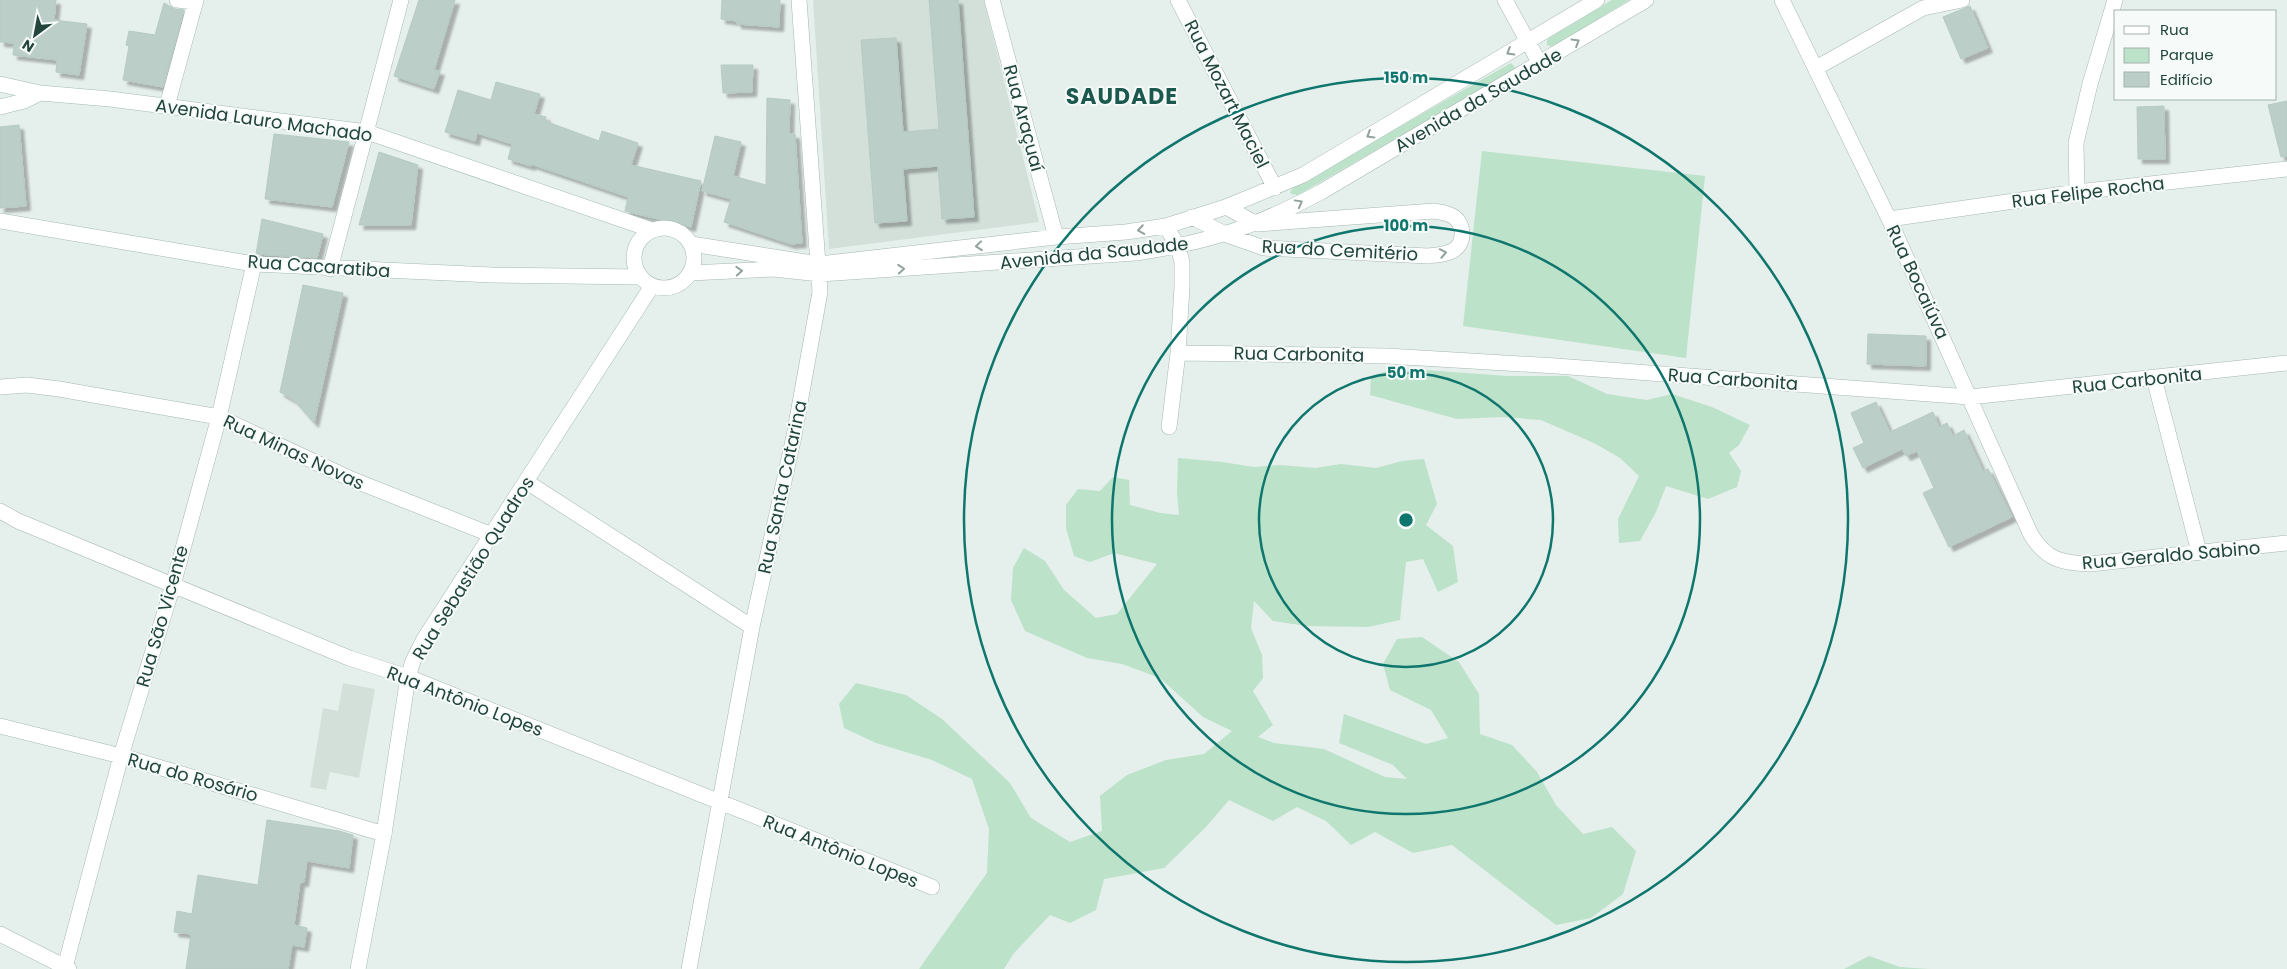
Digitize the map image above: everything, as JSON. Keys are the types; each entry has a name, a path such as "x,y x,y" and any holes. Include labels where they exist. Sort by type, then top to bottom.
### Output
{"street":[{"path":"167,106 195,1 177,0"},
{"path":"330,268 367,132 399,0"},
{"name":"Rua Santa Catarina","path":"689,969 752,627 794,436 820,292 799,0"},
{"name":"Rua Araçuaí","path":"992,0 1056,237"},
{"name":"Rua Mozart Maciel","path":"1178,0 1275,188"},
{"path":"1505,0 1540,64"},
{"name":"Avenida da Saudade","path":"691,244 819,269 1056,237 1126,232 1166,226 1192,216 1226,207 1303,175 1597,0"},
{"name":"Avenida da Saudade","path":"690,273 819,269 1136,252 1178,247 1227,235 1257,224 1320,192 1646,0"},
{"name":"Rua Bocaiúva","path":"1782,0 1889,219 2031,535 2040,549 2056,560"},
{"path":"1816,68 1923,8 1962,0"},
{"path":"2077,192 2076,143 2090,84 2116,0"},
{"name":"Avenida Lauro Machado","path":"0,84 40,93 167,106 367,132 652,230"},
{"name":"Avenida Lauro Machado","path":"0,107 24,101 40,93"},
{"name":"Rua Felipe Rocha","path":"1889,219 2077,192 2287,169"},
{"path":"1226,207 1257,224"},
{"name":"Rua do Cemitério","path":"1192,216 1227,235 1264,248 1428,256 1452,252 1458,247 1462,236 1461,225 1454,216 1434,211 1257,224"},
{"name":"Rua Cacaratiba","path":"0,221 254,264 647,282"},
{"path":"1166,226 1178,247 1182,262 1178,352 1170,427"},
{"path":"667,228 681,232 691,244 694,258 690,273 683,282 674,287 663,288 647,282 636,268 634,256 636,245 643,236 652,230 667,228"},
{"name":"Rua São Vicente","path":"67,968 121,756 172,585 219,417 254,264"},
{"name":"Rua Sebastião Quadros","path":"358,969 384,834 408,677 413,661 424,639 527,482 647,282"},
{"name":"Rua Carbonita","path":"1178,352 1387,356 1556,366 1970,396 2287,364"},
{"path":"2154,378 2199,552"},
{"name":"Rua Minas Novas","path":"0,387 28,385 59,389 219,417 351,479 492,535"},
{"path":"527,482 752,627"},
{"name":"Rua Antônio Lopes","path":"0,510 18,521 349,658 408,677 932,887"},
{"name":"Rua Geraldo Sabino","path":"2056,560 2072,564 2090,564 2287,544"},
{"name":"Rua do Rosário","path":"0,726 121,756 384,834"},
{"path":"0,934 67,968"}],"shaded area":[{"path":"813,0 984,0 1039,222 829,249"},
{"path":"343,683 375,689 359,778 330,772 326,790 310,787 323,708 338,711"}],"green space":[{"path":"1612,0 1629,0 1553,47 1547,45 1547,40 1550,37"},
{"path":"1511,63 1515,67 1511,72 1298,195 1291,194 1290,192 1294,187"},
{"path":"1482,151 1705,176 1686,358 1463,326"},
{"path":"1397,368 1507,376 1568,376 1607,394 1647,400 1672,394 1712,407 1750,425 1739,445 1729,453 1741,471 1737,487 1708,499 1666,486 1656,512 1640,541 1619,543 1618,519 1639,476 1620,458 1594,443 1541,420 1502,417 1457,419 1370,395 1371,376"},
{"path":"1178,458 1254,467 1280,465 1315,468 1341,464 1376,468 1402,461 1424,459 1437,504 1426,525 1453,546 1458,582 1438,592 1423,559 1406,562 1400,620 1368,627 1307,626 1273,621 1254,601 1251,628 1262,655 1263,678 1253,691 1273,725 1258,737 1274,743 1324,749 1385,777 1407,779 1393,765 1339,743 1344,714 1426,744 1448,738 1431,710 1390,690 1383,664 1397,639 1422,637 1459,662 1479,694 1480,734 1512,745 1537,772 1556,805 1583,834 1612,827 1636,851 1623,894 1591,918 1556,925 1452,845 1413,853 1375,832 1351,845 1326,821 1297,807 1273,821 1229,800 1205,828 1164,868 1104,879 1096,910 1070,923 1050,915 1014,953 1004,969 919,969 987,873 989,829 972,779 932,760 876,743 844,728 839,704 856,683 906,695 942,719 1010,783 1031,818 1070,842 1102,831 1100,796 1127,775 1166,760 1204,754 1232,731 1203,717 1160,678 1122,664 1087,658 1025,631 1011,600 1013,568 1024,548 1045,561 1064,590 1096,618 1117,614 1157,564 1114,553 1090,562 1074,556 1066,528 1066,505 1078,489 1100,491 1113,477 1129,480 1130,505 1160,513 1179,515 1177,493"},
{"path":"1869,956 1900,967 1929,969 1844,969"}],"building":[{"path":"0,0 56,0 54,20 87,24 79,75 56,72 57,60 13,55 14,43 0,42"},
{"path":"419,0 455,0 434,70 440,71 434,89 394,76"},
{"path":"722,0 780,0 779,27 737,24 737,21 721,19"},
{"path":"929,0 958,0 974,217 942,219 938,166 903,169 907,221 875,223 861,40 896,38 903,132 939,129"},
{"path":"164,3 175,9 184,10 163,87 123,80 129,46 126,45 129,31 155,35"},
{"path":"1970,6 1988,48 1961,59 1943,17"},
{"path":"721,65 753,65 752,92 723,93"},
{"path":"496,82 540,94 534,114 546,117 545,121 599,141 602,131 638,143 631,165 701,181 691,227 625,211 628,197 531,164 531,166 508,159 512,144 477,133 475,141 445,132 458,90 491,100"},
{"path":"767,98 790,100 789,134 795,134 802,243 791,244 724,222 731,199 702,191 715,136 741,142 733,176 766,185"},
{"path":"2287,101 2287,156 2281,157 2268,105"},
{"path":"2164,106 2165,159 2138,159 2137,107"},
{"path":"19,125 26,206 0,208 0,127"},
{"path":"274,134 349,142 332,207 265,199"},
{"path":"379,152 418,165 411,225 359,225"},
{"path":"262,219 323,234 317,258 256,254"},
{"path":"303,285 343,293 314,423 294,400 280,392"},
{"path":"1868,334 1926,336 1926,366 1867,364"},
{"path":"1876,402 1890,432 1933,412 1939,427 1947,423 1953,436 1964,430 1983,471 1988,469 2012,517 1949,547 1923,493 1934,488 1917,451 1906,456 1902,449 1863,468 1853,448 1864,443 1851,413"},
{"path":"267,820 339,831 353,835 349,868 307,861 304,882 300,882 294,925 307,928 304,947 292,945 288,969 186,969 191,934 174,932 177,911 192,914 198,875 258,885"}],"district":[{"name":"SAUDADE","path":"1122,96"}]}
